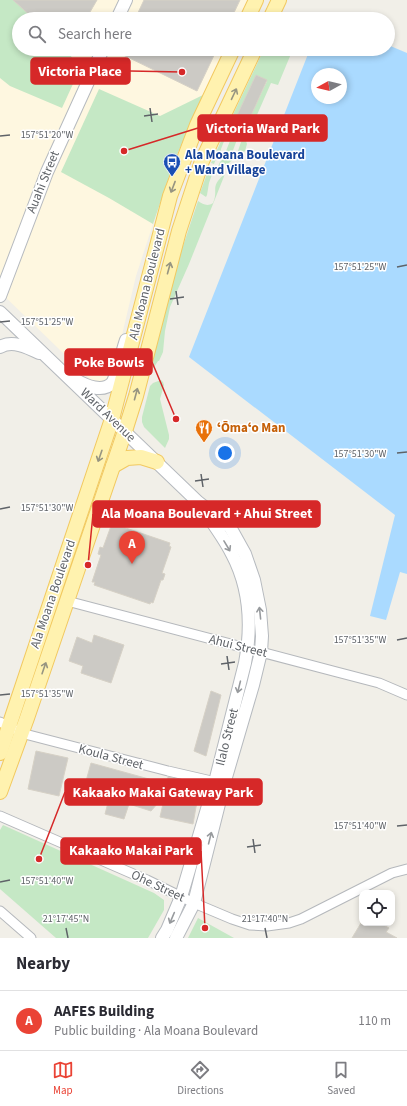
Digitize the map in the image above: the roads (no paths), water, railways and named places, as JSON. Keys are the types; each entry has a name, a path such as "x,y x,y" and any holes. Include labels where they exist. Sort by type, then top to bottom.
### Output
{"main road":[{"path":"251,12 256,0"},
{"path":"273,12 279,0"},
{"name":"Ala Moana Boulevard","path":"0,753 4,724 112,419 170,196 197,125 230,56"},
{"name":"Ala Moana Boulevard","path":"0,792 125,431 136,396 179,231 205,154 252,56"},
{"path":"113,466 127,458 141,457 156,462"}],"street":[{"path":"120,12 126,0"},
{"name":"Auahi Street","path":"0,296 46,172 100,56"},
{"path":"0,269 6,266 14,257"},
{"path":"0,347 10,344 23,346 38,352 78,381 91,387 103,387 112,383 148,278"},
{"name":"Ward Avenue","path":"0,312 198,502 230,527 245,554 254,580 260,610 262,636 261,652"},
{"name":"Ward Avenue","path":"198,502 233,555 242,580 250,616 248,649"},
{"name":"Ahui Street","path":"67,601 379,683 407,695"},
{"name":"Ilalo Street","path":"176,938 194,903 248,649"},
{"name":"Ilalo Street","path":"162,938 181,897 253,685 261,652"},
{"name":"Koula Street","path":"4,724 21,733 220,783"},
{"name":"Ohe Street","path":"0,816 146,880 194,903 250,925 267,926 289,923 301,919 392,873 407,869"},
{"path":"0,911 31,938"}],"water":[{"path":"395,48 407,53 407,574 400,572 386,620 370,616 395,515 189,357 307,56 395,56"}],"place":[{"name":"Victoria Place","path":"182,72"},
{"name":"Victoria Ward Park","path":"124,151"},
{"name":"Ala Moana Boulevard + Ward Village","path":"172,177"},
{"name":"Poke Bowls","path":"176,419"},
{"name":"ʻŌmaʻo Man","path":"204,443"},
{"name":"AAFES Building","path":"132,564"},
{"name":"Ala Moana Boulevard + Ahui Street","path":"88,565"},
{"name":"Kakaako Makai Gateway Park","path":"39,859"},
{"name":"Kakaako Makai Park","path":"205,928"}]}
